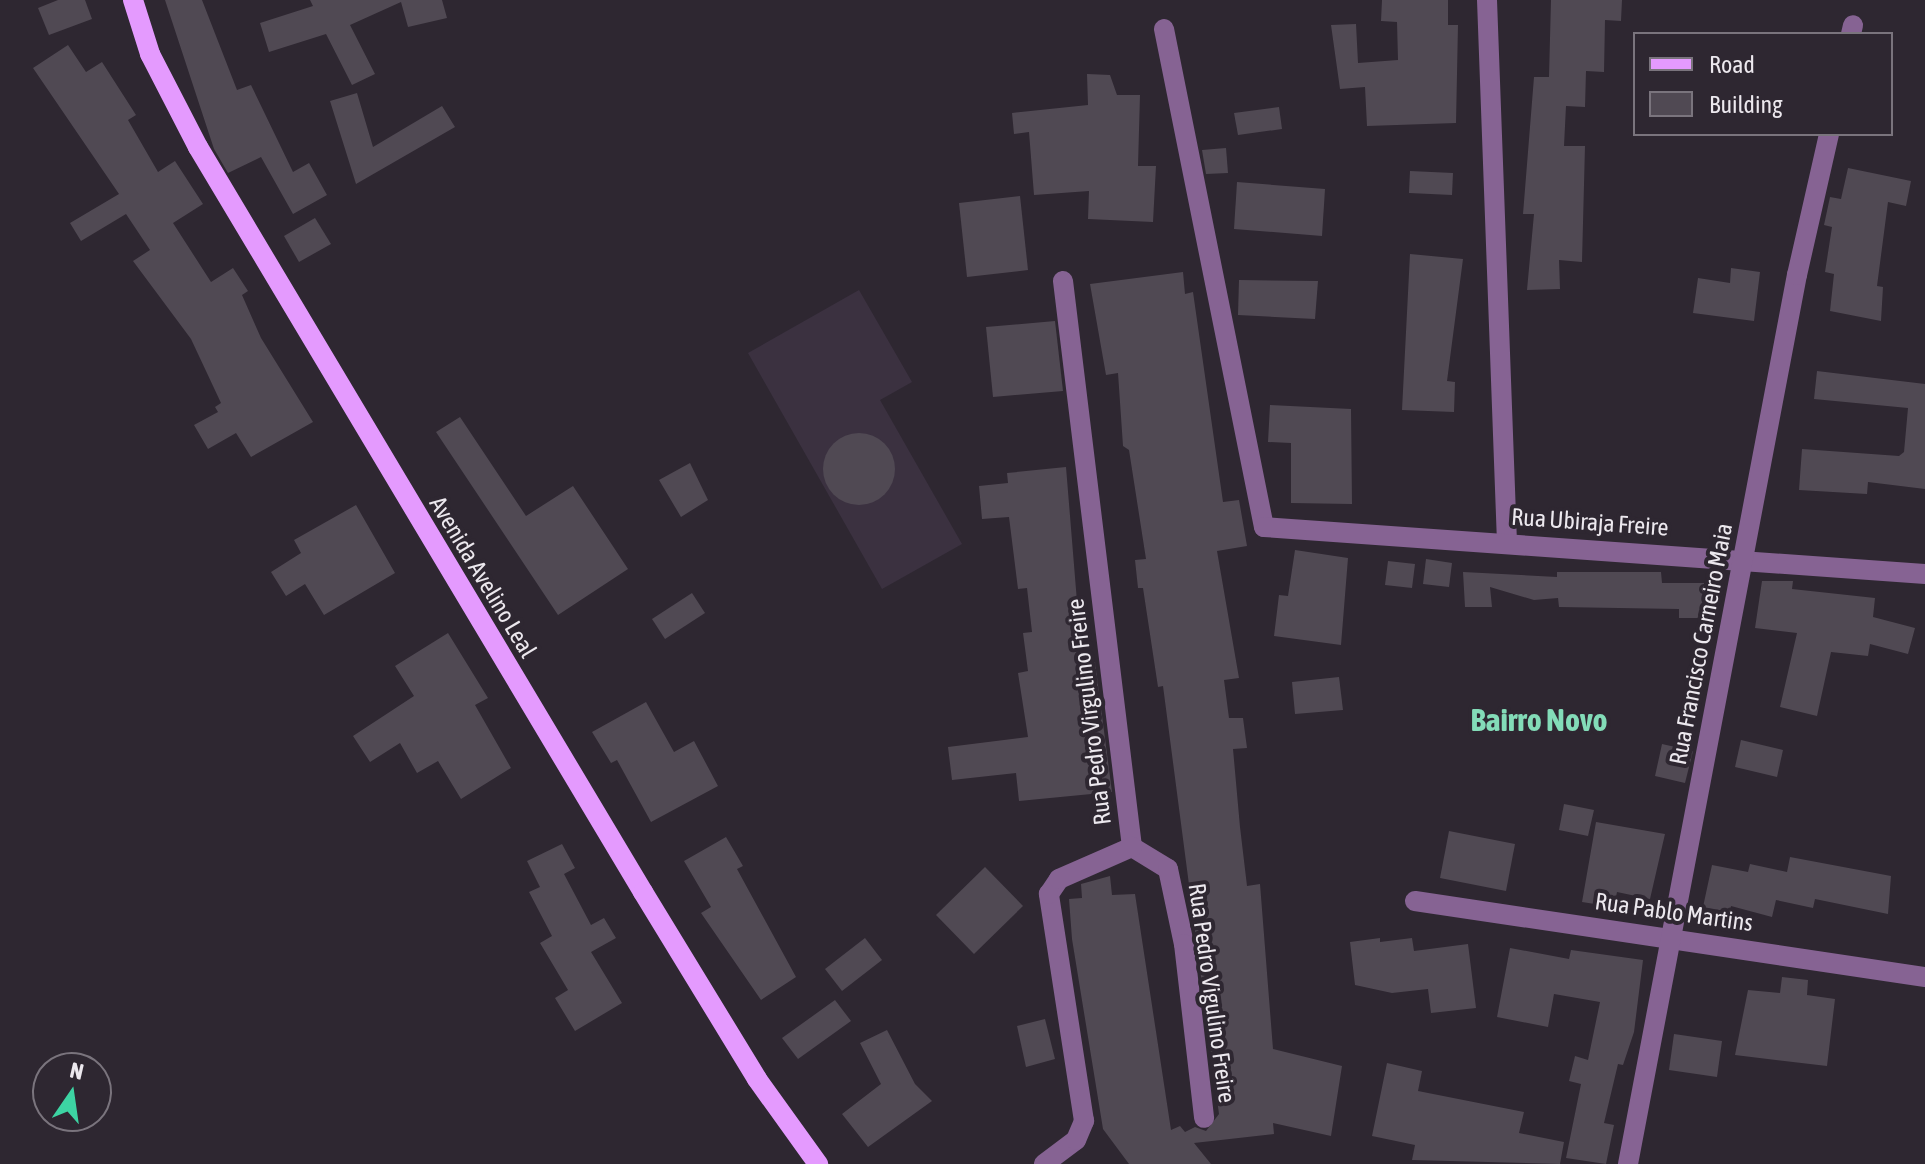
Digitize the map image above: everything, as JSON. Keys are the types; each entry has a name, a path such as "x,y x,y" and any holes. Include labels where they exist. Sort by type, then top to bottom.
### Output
{"main road":[{"name":"Avenida Avelino Leal","path":"133,0 150,54 198,147 634,879 757,1079 818,1164"}],"street":[{"path":"1487,0 1507,542"},
{"name":"Rua Ubiraja Freire","path":"1164,29 1264,527 1325,535 1507,542 1925,574"},
{"name":"Rua Francisco Carneiro Maia","path":"1628,1164 1829,136"},
{"name":"Rua Pedro Virgulino Freire","path":"1044,1164 1076,1140 1084,1121 1049,894 1059,879 1132,847 1063,281"},
{"name":"Rua Pedro Vigulino Freire","path":"1132,847 1168,869 1184,944 1204,1118"},
{"name":"Rua Pablo Martins","path":"1415,901 1673,937 1925,977"}],"shaded area":[{"path":"859,290 912,382 880,400 962,544 882,589 748,353"}],"building":[{"path":"58,0 85,0 92,19 49,35 38,8"},
{"path":"165,0 202,0 237,90 251,85 293,172 309,163 327,195 293,214 261,157 228,173 214,149"},
{"path":"310,0 442,0 447,18 408,27 401,2 350,25 375,74 352,85 326,34 269,52 260,23 313,6"},
{"path":"1382,0 1448,0 1448,25 1458,25 1456,123 1367,126 1365,87 1340,89 1331,25 1356,24 1358,63 1398,60 1397,22 1381,21"},
{"path":"1551,0 1622,0 1621,21 1605,20 1604,72 1586,71 1585,107 1566,106 1564,146 1585,146 1582,262 1559,260 1560,289 1527,290 1534,214 1523,214 1534,77 1549,77"},
{"path":"68,45 86,72 102,62 136,115 128,120 158,172 175,161 203,204 173,223 211,282 233,268 248,291 242,295 261,338 313,422 251,457 236,433 208,449 194,425 218,412 215,407 221,403 191,339 133,261 150,250 126,214 81,241 70,223 119,194 33,68"},
{"path":"1087,74 1110,75 1117,95 1140,95 1138,166 1156,166 1153,222 1088,219 1089,191 1034,195 1029,132 1014,134 1012,113 1088,105"},
{"path":"357,93 373,147 442,106 455,127 356,184 330,101"},
{"path":"1279,107 1282,129 1238,135 1234,113"},
{"path":"1226,148 1228,173 1206,174 1202,150"},
{"path":"1848,168 1911,181 1906,206 1888,202 1877,286 1883,287 1881,321 1830,311 1834,274 1825,272 1832,227 1824,225 1830,197 1841,199"},
{"path":"1410,171 1453,173 1452,195 1409,193"},
{"path":"1237,182 1325,189 1322,236 1234,229"},
{"path":"1020,196 1028,270 967,277 959,203"},
{"path":"315,218 331,244 299,262 284,236"},
{"path":"1410,254 1463,259 1447,381 1455,382 1454,412 1402,410"},
{"path":"1731,268 1760,272 1754,321 1693,313 1698,278 1730,283"},
{"path":"1183,272 1185,294 1193,292 1223,502 1239,500 1247,546 1217,551 1239,678 1224,680 1229,718 1243,718 1247,748 1233,749 1240,827 1247,886 1260,884 1273,1049 1342,1066 1331,1136 1273,1123 1274,1134 1194,1143 1211,1164 1129,1164 1103,1129 1072,939 1069,899 1082,898 1081,884 1110,876 1112,895 1135,894 1171,1130 1180,1126 1185,1132 1195,1127 1206,1131 1219,1114 1163,686 1158,687 1143,588 1138,588 1135,560 1146,559 1129,450 1123,446 1118,373 1106,375 1090,284"},
{"path":"1239,280 1318,281 1315,319 1238,315"},
{"path":"1055,321 1063,391 993,397 986,327"},
{"path":"1817,371 1925,384 1925,489 1868,482 1867,494 1799,490 1802,449 1899,456 1904,452 1908,408 1814,399"},
{"path":"1270,405 1351,409 1352,504 1291,503 1291,443 1268,442"},
{"path":"460,417 526,516 573,486 628,569 558,615 436,432"},
{"path":"859,433 879,439 889,449 895,469 889,489 879,499 859,505 839,499 829,489 823,469 829,449 839,439"},
{"path":"690,463 708,500 681,517 659,480"},
{"path":"1066,467 1079,626 1084,625 1088,663 1095,662 1112,792 1019,801 1016,773 952,780 948,747 1028,737 1018,673 1028,671 1023,633 1032,632 1027,588 1018,589 1009,517 982,519 979,486 1008,483 1007,473"},
{"path":"356,505 395,573 324,615 305,584 286,596 271,572 301,553 294,540"},
{"path":"1295,550 1348,558 1341,645 1274,636 1279,595 1288,596"},
{"path":"1426,559 1452,563 1449,587 1423,584"},
{"path":"1388,561 1415,564 1412,588 1385,585"},
{"path":"1463,572 1557,577 1557,572 1661,572 1662,583 1704,583 1706,618 1679,618 1679,609 1559,607 1558,598 1534,600 1490,587 1492,607 1465,607"},
{"path":"1762,581 1793,581 1792,589 1875,598 1873,617 1915,628 1908,654 1870,644 1868,656 1831,652 1817,716 1780,707 1797,633 1755,628"},
{"path":"692,593 705,613 665,639 652,619"},
{"path":"448,633 488,698 475,705 511,768 461,799 438,761 417,773 400,743 370,762 353,736 414,696 395,666"},
{"path":"1339,677 1343,710 1295,714 1292,682"},
{"path":"646,702 674,752 694,741 718,786 651,822 617,760 611,763 592,732"},
{"path":"1741,740 1783,750 1777,777 1735,767"},
{"path":"1662,744 1693,751 1685,783 1655,776"},
{"path":"1564,804 1594,810 1588,836 1559,830"},
{"path":"1596,822 1665,834 1650,899 1617,892 1614,907 1582,902"},
{"path":"1449,831 1515,844 1506,891 1440,878"},
{"path":"726,837 743,866 737,869 796,977 761,1000 701,913 711,907 684,861"},
{"path":"562,844 575,868 564,874 591,925 604,918 616,938 591,952 622,1003 575,1031 555,998 568,990 540,943 552,936 529,892 540,887 527,861"},
{"path":"1790,857 1891,876 1888,914 1815,899 1813,908 1776,900 1772,917 1731,906 1730,912 1703,907 1712,865 1748,872 1750,864 1787,872"},
{"path":"985,867 1023,906 974,954 936,915"},
{"path":"865,938 882,960 842,991 825,969"},
{"path":"1380,938 1380,942 1412,938 1414,951 1468,944 1476,1008 1431,1013 1428,989 1392,993 1355,985 1350,942"},
{"path":"1510,948 1569,959 1571,950 1643,960 1634,1032 1623,1065 1618,1064 1604,1123 1614,1125 1606,1164 1566,1158 1581,1084 1569,1081 1575,1056 1588,1060 1600,1002 1554,994 1548,1027 1497,1017"},
{"path":"1782,977 1808,980 1807,995 1835,999 1827,1066 1735,1055 1748,990 1780,993"},
{"path":"835,1000 851,1021 798,1059 782,1038"},
{"path":"1045,1019 1055,1059 1026,1067 1017,1026"},
{"path":"887,1030 915,1084 932,1101 868,1147 842,1114 881,1084 860,1043"},
{"path":"1674,1034 1722,1041 1717,1077 1669,1070"},
{"path":"1387,1063 1422,1071 1418,1091 1524,1112 1519,1133 1564,1142 1560,1164 1412,1160 1415,1145 1372,1136"}],"district":[{"name":"Bairro Novo","path":"1539,720"}]}
